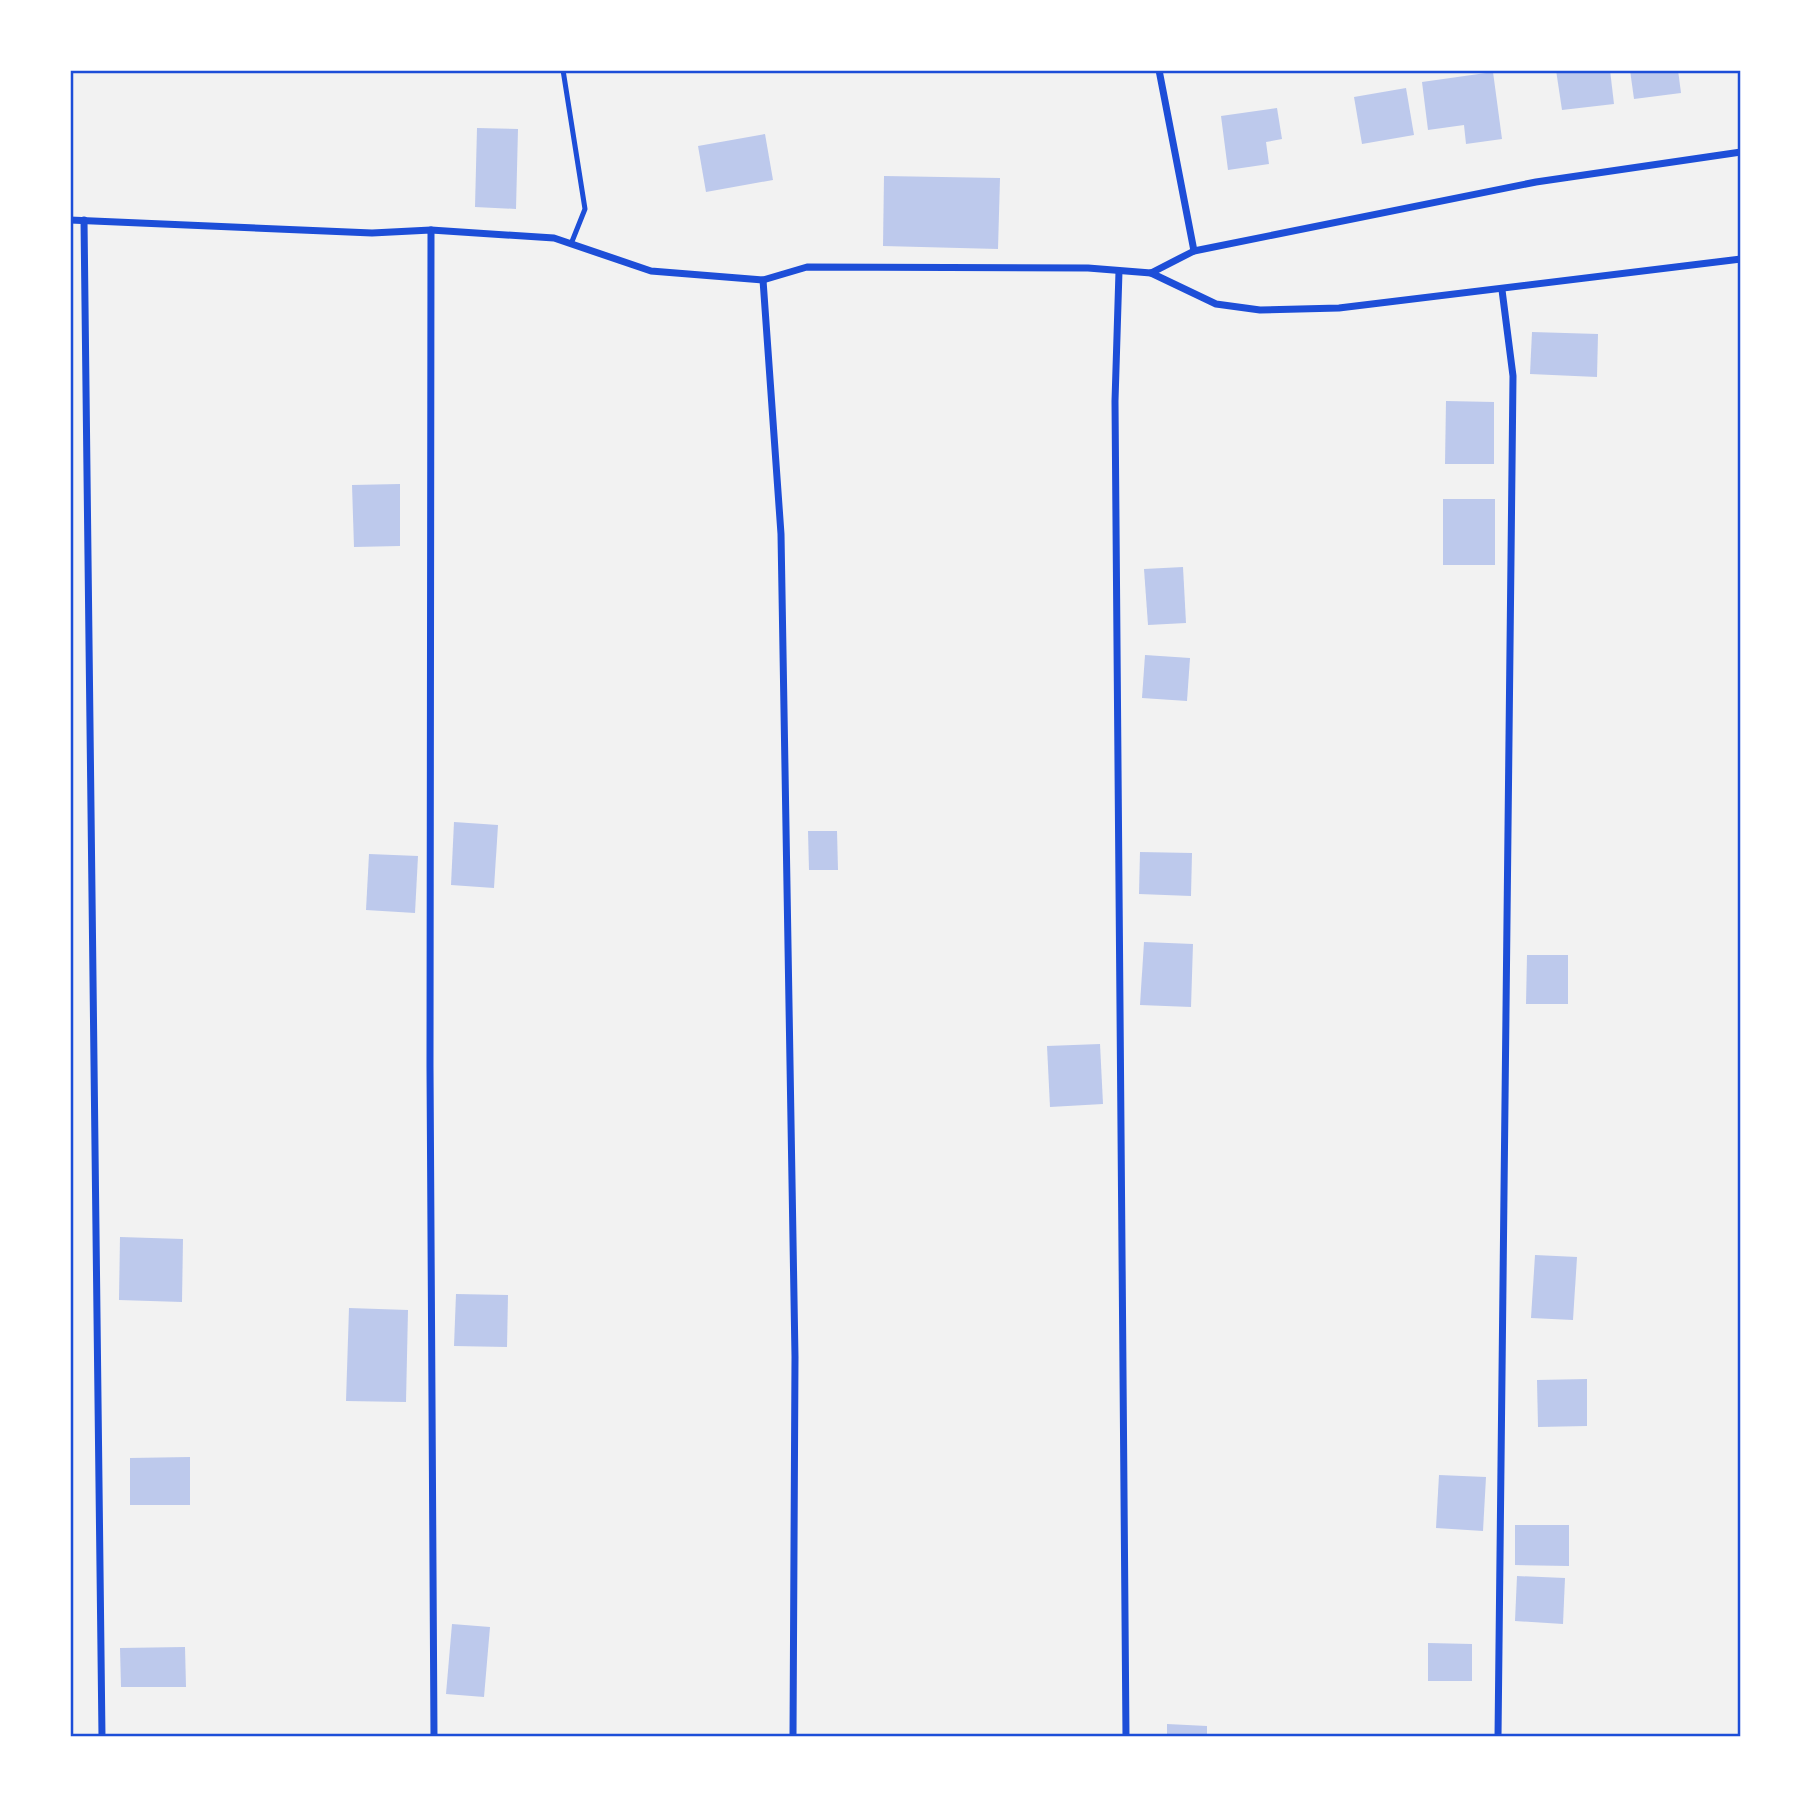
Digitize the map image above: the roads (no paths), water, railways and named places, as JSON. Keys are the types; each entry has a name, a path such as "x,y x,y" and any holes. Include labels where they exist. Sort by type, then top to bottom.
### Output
{"street":[{"path":"1158,70 1194,251"},
{"path":"1151,273 1194,251 1536,182 1741,152"},
{"path":"70,220 372,233 431,230 554,238 651,271 764,280 807,267 1088,268 1151,273 1216,304 1260,310 1339,308 1741,260"},
{"path":"84,220 102,1737"},
{"path":"431,230 430,1066 434,1737"},
{"path":"1119,271 1115,401 1126,1737"},
{"path":"764,280 781,534 795,1357 793,1737"},
{"path":"1499,1737 1513,376 1502,290"}],"lane":[{"path":"563,70 585,209 571,244"}]}
